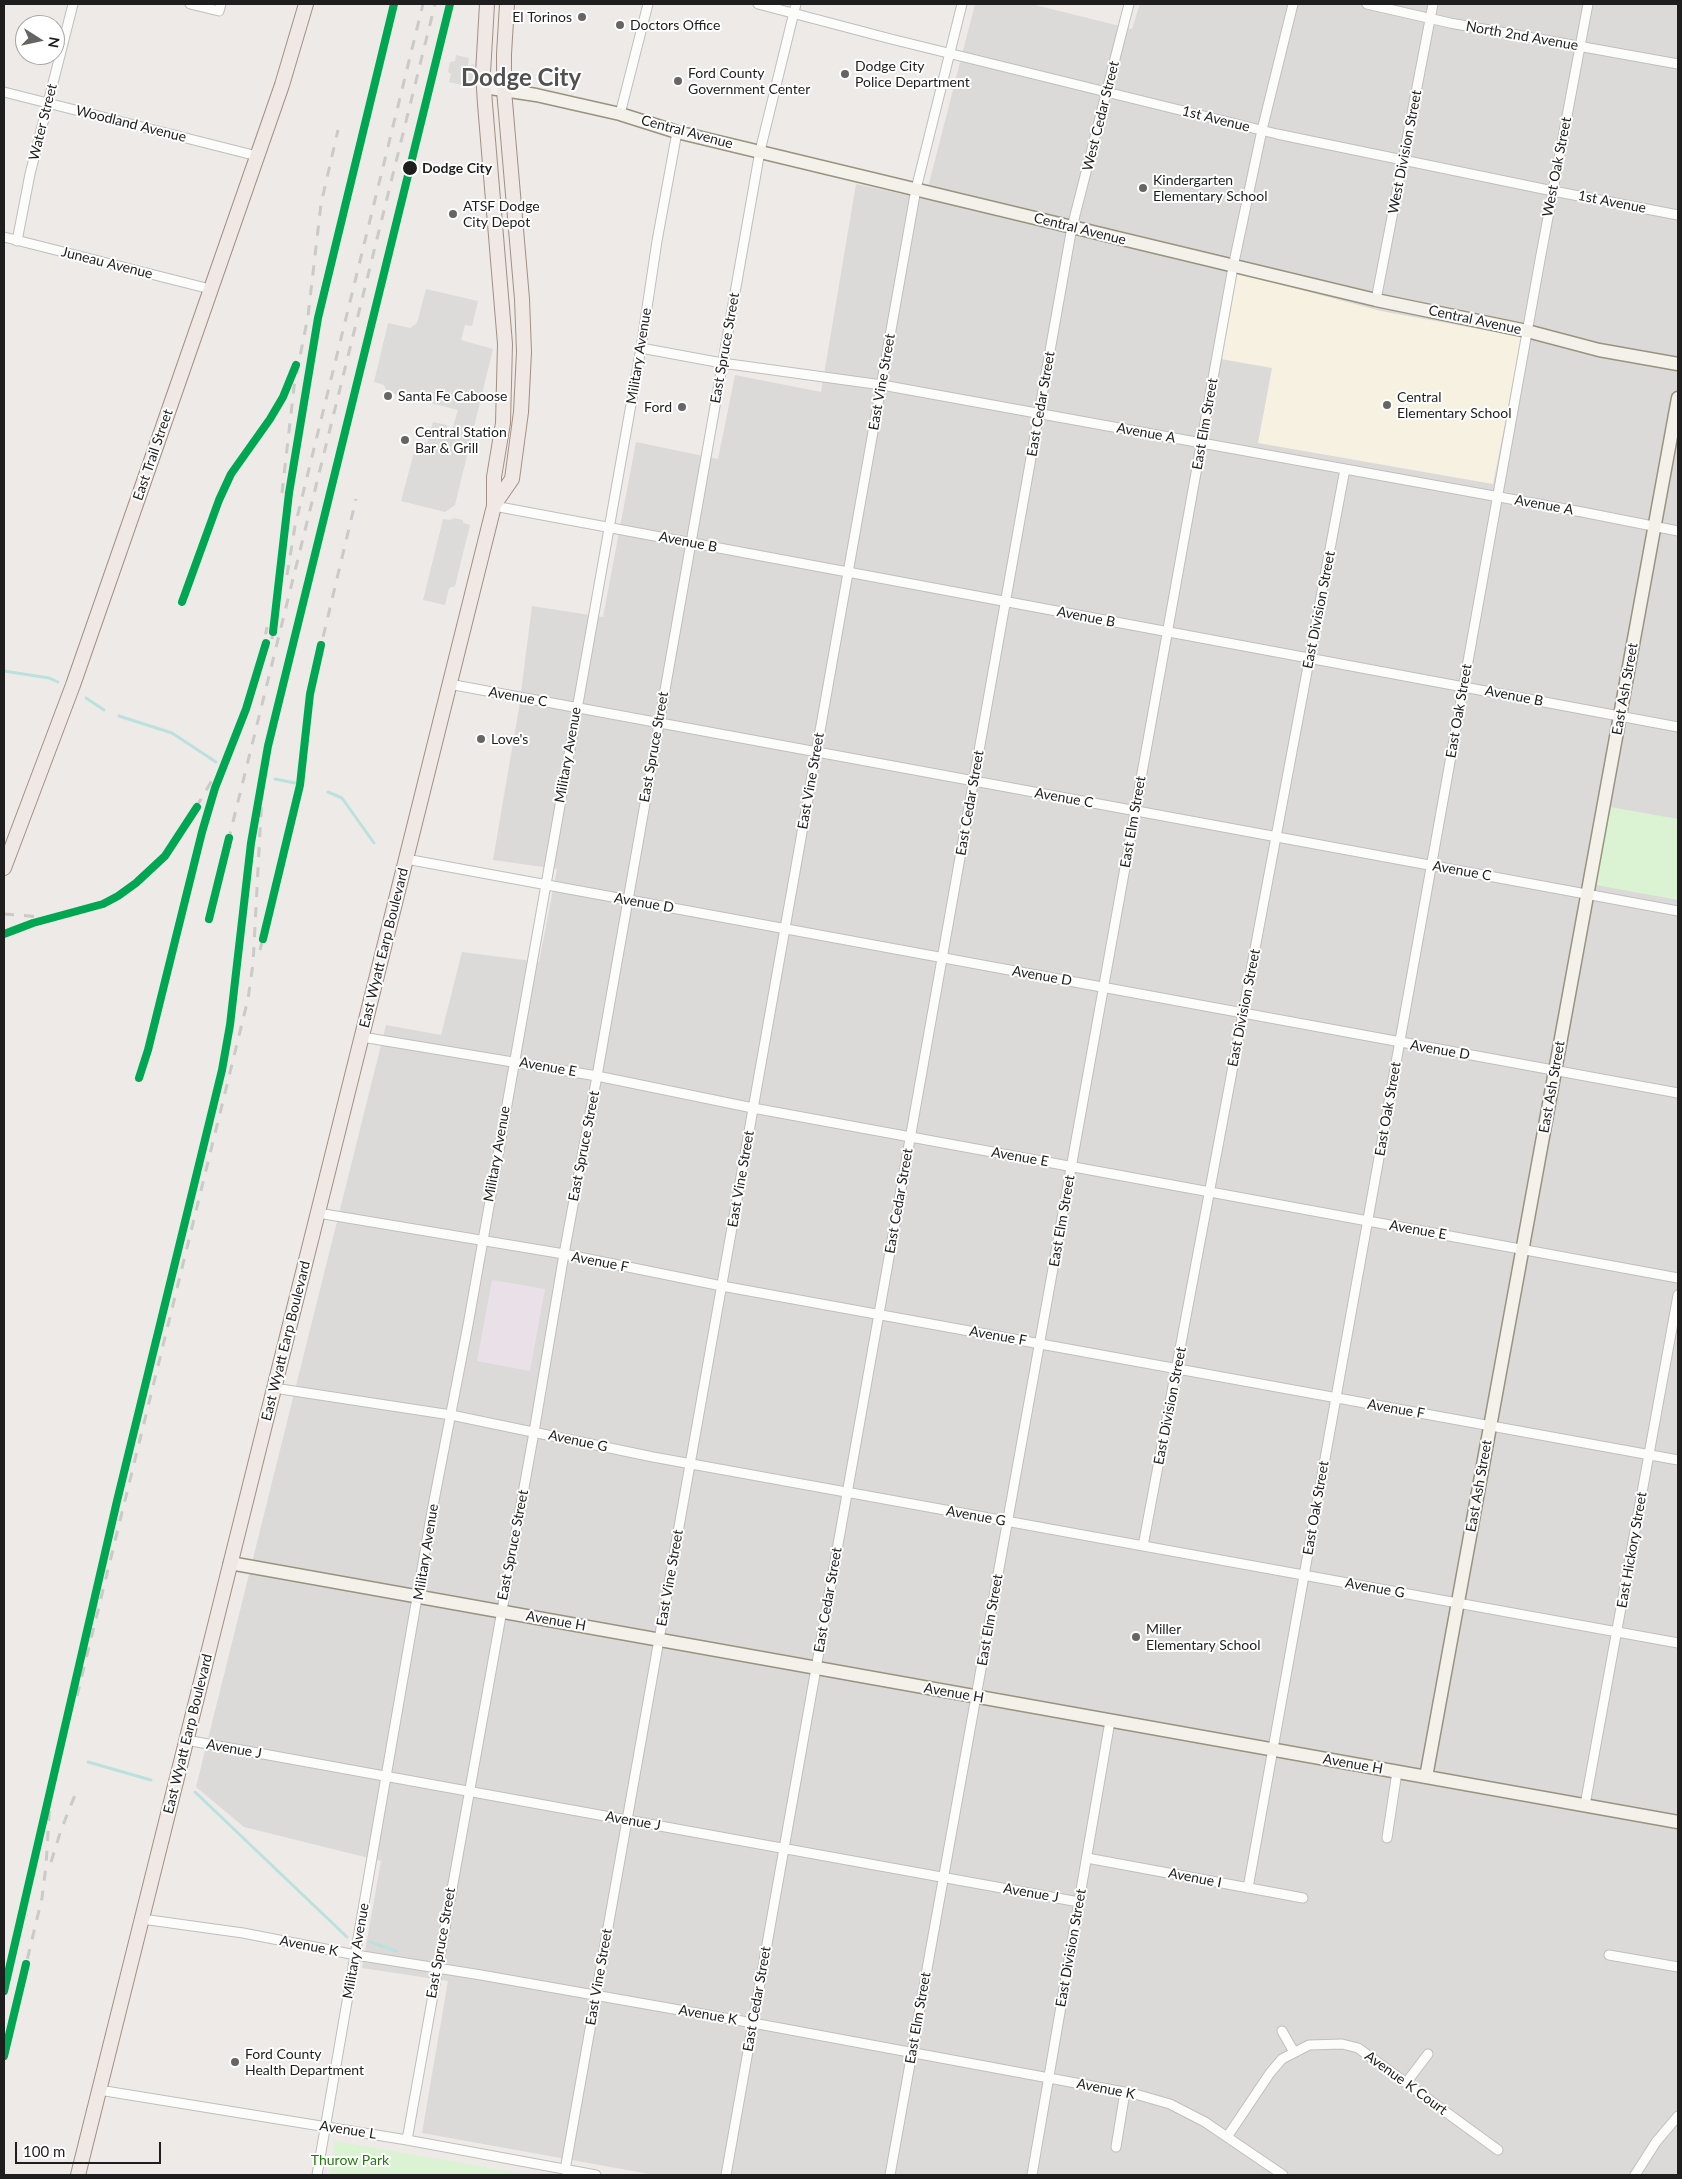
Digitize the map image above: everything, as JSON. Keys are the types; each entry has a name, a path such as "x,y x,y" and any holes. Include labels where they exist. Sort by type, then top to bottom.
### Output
{"main road":[{"name":"East Trail Street","path":"4,868 73,685 297,40 306,4"},
{"name":"East Wyatt Earp Boulevard","path":"78,2175 494,506 494,477 503,423 505,344 484,87 486,4"},
{"name":"East Wyatt Earp Boulevard","path":"494,506 512,479 521,412 524,352 522,299 504,90 507,4"}],"street":[{"name":"Water Street","path":"17,241 30,174 73,4"},
{"path":"190,4 220,7"},
{"path":"620,114 648,4"},
{"name":"1st Avenue","path":"758,4 795,8 950,54 1262,130 1553,191 1678,215"},
{"name":"East Vine Street","path":"565,2170 916,189 962,4"},
{"name":"West Cedar Street","path":"1072,227 1129,4"},
{"name":"East Elm Street","path":"890,2175 1233,267 1262,130 1293,4"},
{"name":"North 2nd Avenue","path":"1367,4 1430,18 1678,64"},
{"name":"West Division Street","path":"1376,300 1433,4"},
{"name":"West Oak Street","path":"1527,331 1588,4"},
{"name":"East Spruce Street","path":"407,2140 760,152 795,8"},
{"name":"Central Avenue","path":"484,87 620,114 677,132 1233,267 1376,300 1527,331 1598,350 1678,364"},
{"name":"Woodland Avenue","path":"4,92 257,156"},
{"name":"Military Avenue","path":"317,2175 419,1597 432,1511 483,1240 513,1061 641,348 657,241 677,132"},
{"name":"East Cedar Street","path":"726,2175 1072,227"},
{"name":"Juneau Avenue","path":"4,237 210,289"},
{"name":"East Oak Street","path":"1248,1888 1527,331"},
{"name":"Avenue A","path":"641,348 722,364 882,385 1678,531"},
{"name":"East Ash Street","path":"1426,1777 1678,398"},
{"name":"East Division Street","path":"1143,1546 1345,469"},
{"name":"Avenue B","path":"494,506 1678,727"},
{"name":"Avenue C","path":"450,684 1678,911"},
{"name":"Avenue D","path":"406,859 1678,1093"},
{"name":"Avenue E","path":"362,1037 597,1076 753,1108 1678,1278"},
{"name":"Avenue F","path":"318,1212 564,1254 722,1286 1678,1460"},
{"name":"East Hickory Street","path":"1585,1805 1678,1295"},
{"name":"Avenue G","path":"274,1388 451,1415 690,1464 1678,1644"},
{"name":"Avenue H","path":"230,1563 1678,1822"},
{"name":"East Division Street","path":"1032,2175 1110,1721"},
{"name":"Avenue J","path":"186,1740 1079,1902"},
{"path":"1387,1838 1397,1772"},
{"name":"Avenue I","path":"1087,1858 1303,1898"},
{"name":"Avenue K","path":"142,1918 242,1933 356,1956 437,1968 753,2023 1126,2092 1170,2104 1205,2122 1282,2175"},
{"path":"1609,1955 1678,1967"},
{"path":"1282,2031 1294,2052"},
{"name":"Avenue K Court","path":"1227,2137 1282,2059 1309,2045 1342,2044 1358,2048 1498,2150"},
{"path":"1406,2083 1428,2054"},
{"name":"Avenue L","path":"99,2090 176,2104 326,2126 596,2175"},
{"path":"1116,2147 1126,2092"},
{"path":"1635,2175 1656,2142 1678,2116"}],"shaded area":[{"path":"975,4 1031,4 1132,29 1140,4 1678,4 1678,2175 655,2175 422,2133 448,1981 362,1968 381,1861 244,1827 196,1787 386,1025 441,1035 462,952 539,962 557,869 493,860 519,708 532,606 603,617 636,442 718,459 735,375 821,392 856,184 925,199"},
{"path":"456,55 469,58 468,66 474,64 475,80 471,87 449,82 451,74 448,72 450,62 455,61"},
{"name":"Central Elementary School","path":"1237,273 1381,311 1522,337 1493,484 1258,443 1272,368 1221,359"},
{"path":"426,289 478,301 472,326 465,325 461,340 493,349 455,505 445,512 401,501 417,441 427,443 433,422 447,425 446,436 450,437 458,410 387,392 384,385 374,382 388,323 410,328 417,323"},
{"path":"454,518 463,520 463,523 470,525 455,586 449,588 445,605 423,600 443,519 450,520"},
{"path":"492,1280 545,1289 530,1371 477,1361"}],"green space":[{"path":"1610,807 1678,819 1678,900 1596,885"},
{"name":"Thurow Park","path":"335,2141 530,2175 330,2175"}],"waterway":[{"path":"4,671 49,678 58,682"},
{"path":"86,698 104,710"},
{"path":"119,716 172,733 216,762"},
{"path":"275,779 295,783"},
{"path":"328,792 342,798 374,843"},
{"path":"88,1762 151,1780"},
{"path":"195,1792 347,1937"},
{"path":"370,1942 396,1951"}],"railway":[{"path":"272,639 289,493 318,318 394,4"},
{"path":"287,575 295,526 423,4"},
{"path":"209,919 435,4"},
{"path":"282,493 294,387 308,316 321,204 338,130"},
{"path":"182,602 219,500 231,474 270,419 292,378"},
{"path":"260,950 300,785 314,675 356,499"},
{"path":"262,654 267,627"},
{"path":"139,1078 148,1050 202,832 215,788 246,709 264,648"},
{"path":"77,1696 248,999 253,964 262,794 268,746"},
{"path":"4,934 33,923 103,904 136,883 165,856 175,843 214,777"},
{"path":"4,914 41,917"},
{"path":"4,2056 42,1898 50,1798 56,1760"},
{"path":"51,1862 75,1795"}],"transit line":[{"path":"273,632 289,493 318,318 394,4"},
{"path":"4,1991 117,1501 222,1070 230,1025 251,843 268,746 450,4"},
{"path":"182,602 219,500 231,474 270,419 283,397 296,365"},
{"path":"139,1078 148,1050 202,832 215,788 246,709 266,643"},
{"path":"263,939 300,785 310,694 321,645"},
{"path":"4,934 33,923 103,904 118,896 136,883 165,856 197,807"},
{"path":"209,919 229,838"},
{"path":"4,2056 26,1964"}],"place":[{"name":"El Torinos","path":"582,17"},
{"name":"Doctors Office","path":"620,25"},
{"name":"Dodge City Police Department","path":"845,74"},
{"name":"Ford County Government Center","path":"678,81"},
{"name":"Dodge City","path":"410,168"},
{"name":"Kindergarten Elementary School","path":"1143,188"},
{"name":"ATSF Dodge City Depot","path":"453,214"},
{"name":"Santa Fe Caboose","path":"388,396"},
{"name":"Central Elementary School","path":"1387,405"},
{"name":"Ford","path":"682,407"},
{"name":"Central Station Bar & Grill","path":"405,440"},
{"name":"Love's","path":"481,739"},
{"name":"Miller Elementary School","path":"1136,1637"},
{"name":"Ford County Health Department","path":"235,2062"}],"district":[{"name":"Dodge City","path":"521,78"}]}
